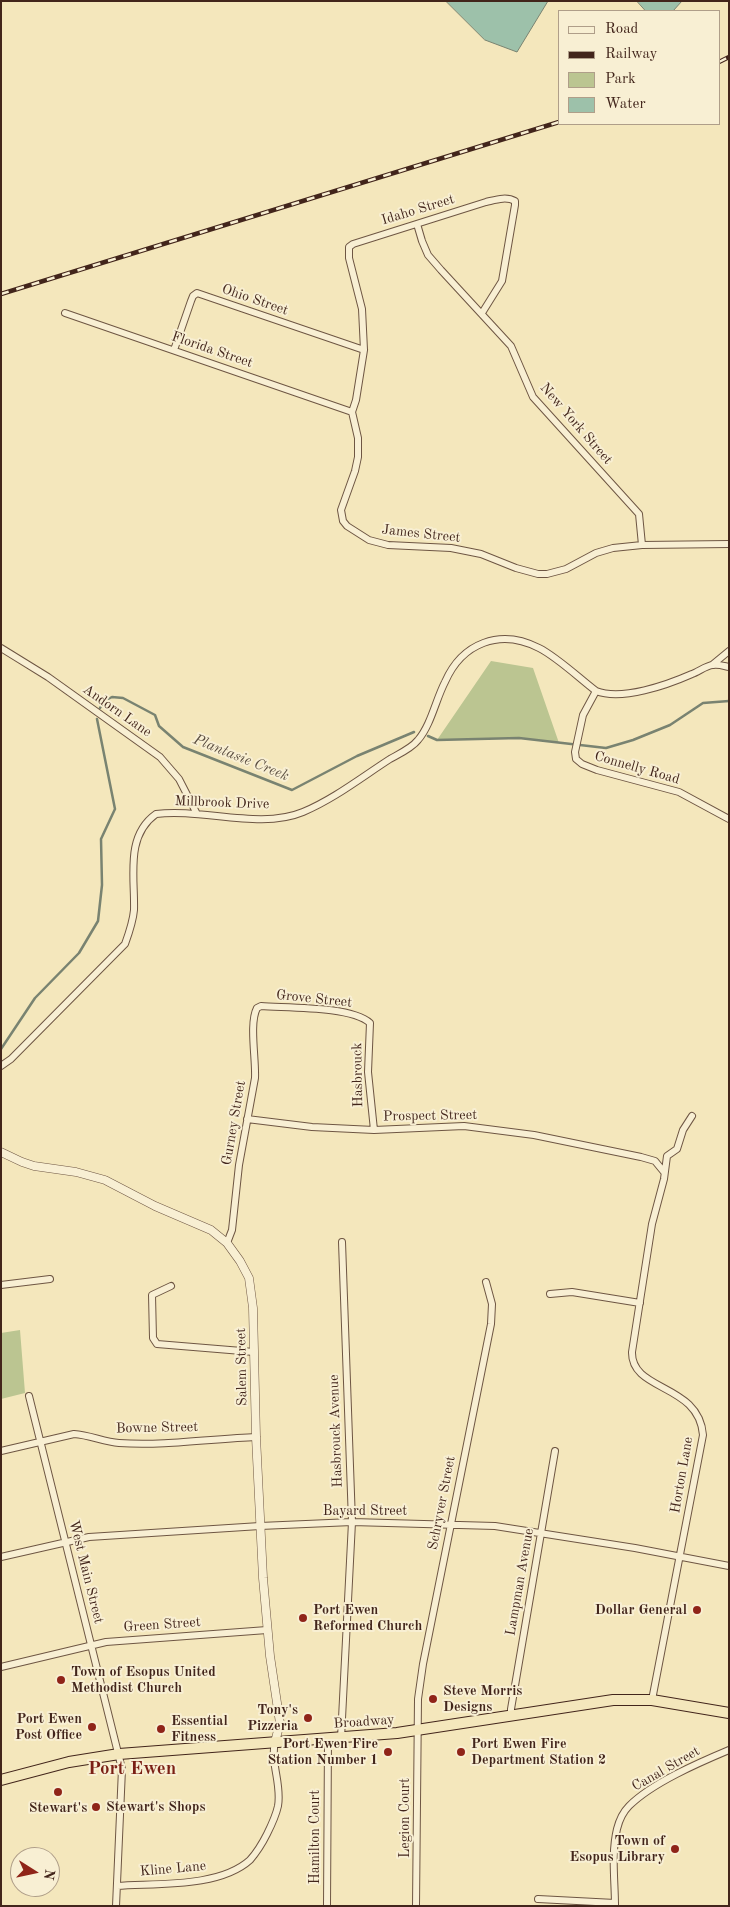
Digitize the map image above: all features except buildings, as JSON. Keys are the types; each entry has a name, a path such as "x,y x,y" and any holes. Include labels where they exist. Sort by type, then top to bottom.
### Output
{"highway":[{"name":"Broadway","path":"1,1780 76,1761 119,1754 417,1731 613,1700 652,1700 729,1713"}],"street":[{"name":"Idaho Street","path":"350,263 349,247 353,244 486,202 510,199 515,201 515,205 502,281 482,313"},
{"name":"New York Street","path":"417,224 428,255 511,346 533,397 639,514 642,545"},
{"name":"James Street","path":"350,263 362,309 364,350 356,400 352,412 358,438 358,457 341,510 343,521 347,526 368,540 388,545 451,548 481,554 516,568 538,574 547,574 566,569 596,553 613,548 642,545 729,544"},
{"name":"Ohio Street","path":"174,350 193,296 197,294 364,350"},
{"name":"Florida Street","path":"65,313 352,412"},
{"name":"Millbrook Drive","path":"1,1066 11,1059 125,944 133,920 133,861 138,838 145,824 156,814 196,814 257,819 290,816 323,801 416,742 435,706 445,680 456,662 467,652 489,640 508,639 521,641 539,648 596,691"},
{"name":"Andorn Lane","path":"1,648 48,677 160,758 179,779 196,814"},
{"path":"596,691 601,693 622,693 671,683 712,665 729,651"},
{"path":"712,665 729,667"},
{"name":"Connelly Road","path":"596,691 583,715 575,752 576,759 582,764 597,770 679,792 729,819"},
{"name":"Grove Street","path":"256,1008 261,1006 331,1010 367,1020"},
{"name":"Gurney Street","path":"226,1242 232,1230 239,1165 255,1078 253,1020 256,1008"},
{"name":"Hasbrouck","path":"367,1020 371,1026 368,1072 374,1130"},
{"name":"Horton Lane","path":"652,1700 702,1446 702,1427 699,1418 691,1406 677,1395 642,1375 634,1365 632,1352 652,1224 667,1156 677,1149 683,1130 692,1116"},
{"name":"Prospect Street","path":"247,1119 312,1127 374,1130 464,1126 534,1135 641,1156 655,1161 663,1169 664,1173"},
{"name":"Salem Street","path":"1,1152 34,1166 76,1172 104,1180 155,1206 210,1230 226,1242 240,1261 250,1285 253,1308 260,1526 267,1630 280,1723 276,1742"},
{"name":"Hasbrouck Avenue","path":"341,1738 352,1522 342,1242"},
{"path":"1,1285 50,1279"},
{"name":"Schryver Street","path":"417,1731 418,1699 423,1664 491,1324 492,1304 486,1282"},
{"path":"171,1286 152,1295 150,1300 153,1338 157,1344 254,1352"},
{"path":"550,1294 572,1292 640,1303"},
{"name":"West Main Street","path":"29,1396 122,1768 116,1906"},
{"name":"Bowne Street","path":"1,1451 74,1434 118,1444 256,1437"},
{"name":"Lampman Avenue","path":"511,1716 555,1451"},
{"name":"Bayard Street","path":"1,1558 89,1537 352,1522 495,1526 541,1532 729,1566"},
{"name":"Green Street","path":"1,1667 91,1644 128,1639 267,1630"},
{"name":"Legion Court","path":"416,1906 417,1731"},
{"name":"Hamilton Court","path":"327,1906 328,1738"},
{"name":"Kline Lane","path":"117,1886 214,1878 234,1870 249,1860 260,1847 278,1806 273,1750 276,1742"},
{"name":"Canal Street","path":"615,1905 614,1847 617,1828 622,1814 648,1791 680,1773 729,1750"},
{"path":"538,1899 615,1905"}],"green space":[{"path":"491,661 533,668 559,743 519,738 437,740"},
{"path":"20,1330 25,1393 1,1399 1,1333"}],"water":[{"path":"446,1 548,1 517,52 485,40"},
{"path":"637,1 682,1 674,10 645,10"}],"waterway":[{"name":"Plantasie Creek","path":"100,708 104,701 112,697 123,698 155,715 159,726 183,747 292,790 357,756 414,732"},
{"name":"Plantasie Creek","path":"428,736 437,740 519,738 606,748 633,740 670,725 703,703 729,701"},
{"name":"Plantasie Creek","path":"1,1049 35,998 79,953 98,921 102,885 101,839 115,809 97,719"}],"railway":[{"path":"720,62 729,57"},
{"path":"1,294 558,122"}],"place":[{"name":"Dollar General","path":"697,1610"},
{"name":"Port Ewen Reformed Church","path":"303,1618"},
{"name":"Town of Esopus United Methodist Church","path":"61,1680"},
{"name":"Steve Morris Designs","path":"433,1699"},
{"name":"Tony's Pizzeria","path":"308,1718"},
{"name":"Port Ewen Post Office","path":"92,1727"},
{"name":"Essential Fitness","path":"161,1729"},
{"name":"Port Ewen Fire Station Number 1","path":"388,1752"},
{"name":"Port Ewen Fire Department Station 2","path":"461,1752"},
{"name":"Stewart's","path":"58,1792"},
{"name":"Stewart's Shops","path":"96,1807"},
{"name":"Town of Esopus Library","path":"675,1849"}],"district":[{"name":"Port Ewen","path":"132,1769"}]}
